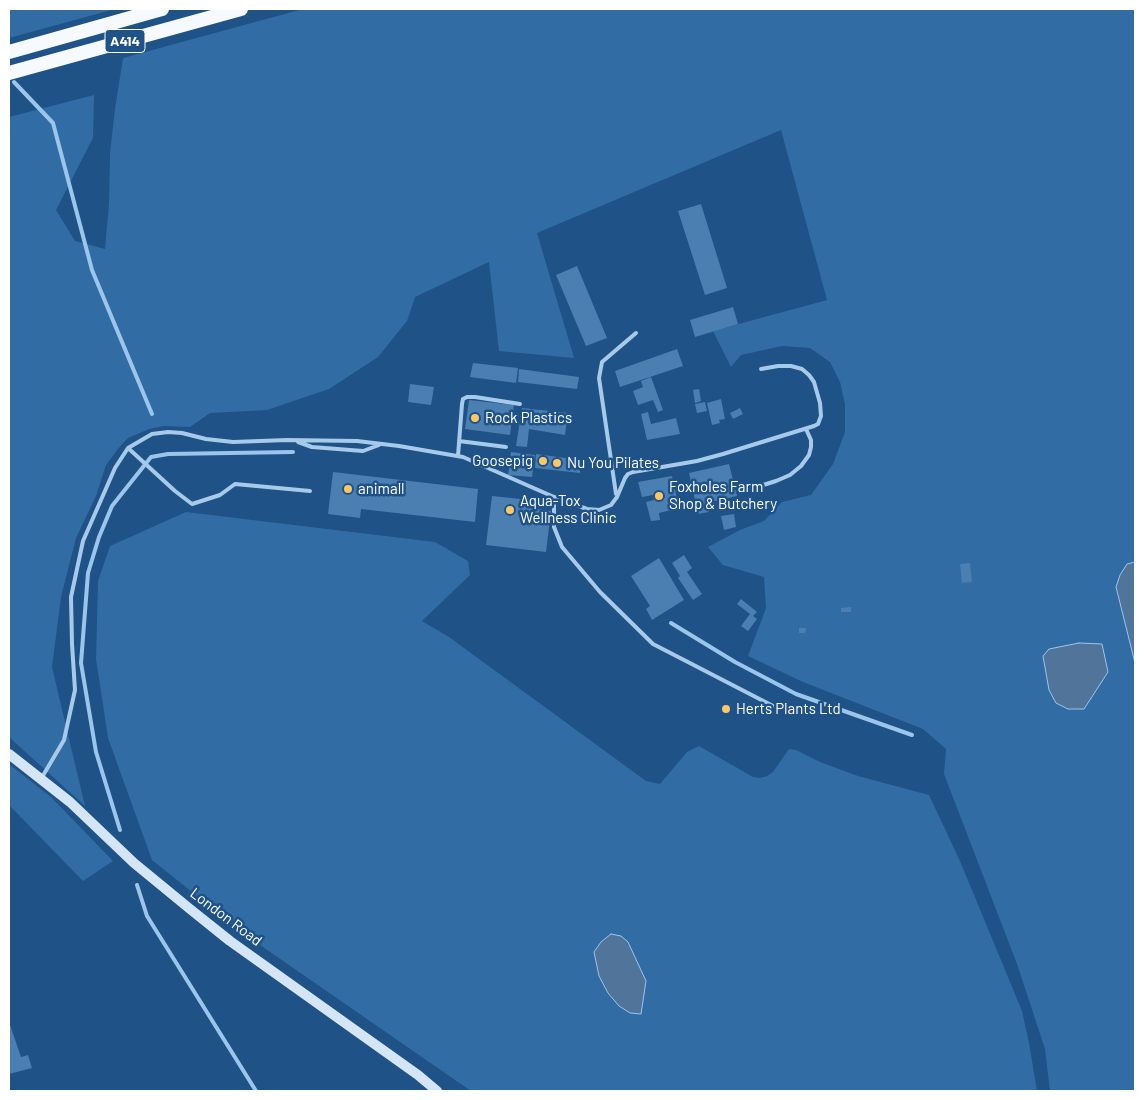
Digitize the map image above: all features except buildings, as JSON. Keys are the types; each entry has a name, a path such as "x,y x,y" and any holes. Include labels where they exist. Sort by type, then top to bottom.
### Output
{"highway":[{"name":"A414","path":"9,52 162,9"},
{"name":"A414","path":"9,73 241,9"}],"main road":[{"name":"London Road","path":"9,754 70,802 134,863 230,941 418,1075 437,1091"}],"lane":[{"path":"617,496 599,378 602,362 636,333"},
{"path":"42,779 64,740 75,690 71,597 83,541 115,468 128,448 152,434 182,433 206,439 233,442 294,440 357,441 458,456 554,497 587,509 600,510 611,505 617,496 624,478 633,472 698,461 818,424 821,416 820,403 814,382 809,375 802,369 791,366 761,369"},
{"path":"458,456 463,399 475,397 520,404"},
{"path":"760,486 790,475 801,466 809,455 811,447 811,440 806,429"},
{"path":"294,440 312,447 363,451 380,444"},
{"path":"459,441 506,447"},
{"path":"128,448 192,504 220,495 234,484 310,491"},
{"path":"554,497 554,527 562,547 600,592 653,644 775,707"}],"shaded area":[{"path":"9,9 115,9 9,38"},
{"path":"303,9 1135,9 1135,1091 1050,1091 1045,1049 1017,964 944,774 946,749 923,729 803,682 748,656 766,608 764,577 723,565 708,547 740,530 764,521 782,502 811,495 833,464 845,432 845,404 840,382 830,362 810,348 782,346 741,355 731,367 713,331 827,300 781,130 537,233 574,358 499,351 489,262 415,297 407,321 378,357 329,389 267,410 210,413 190,427 164,426 149,429 128,438 106,465 96,496 76,538 61,597 52,667 85,806 9,737 9,117 94,95 93,138 56,210 75,241 105,249 109,204 110,153 123,58"},
{"path":"186,512 435,542 468,561 470,575 422,621 449,637 646,781 660,784 687,752 699,746 753,777 760,778 773,772 789,749 796,750 820,762 858,776 929,795 960,861 1022,1011 1037,1091 471,1091 247,936 152,860 108,738 96,659 98,581 110,546"},
{"path":"1135,562 1135,663 1116,587 1120,575 1127,564"},
{"path":"1079,643 1102,644 1108,672 1084,709 1068,709 1056,703 1049,690 1043,656 1049,649"},
{"path":"9,764 51,797 113,861 83,881 9,805"},
{"path":"611,934 621,936 628,942 646,981 641,1014 630,1013 619,1006 608,993 599,976 594,952 601,942"}],"waterway":[{"path":"14,82 53,123 92,270 152,414"},
{"path":"120,830 96,752 81,663 88,573 99,537 112,506 151,457 168,454 293,452"},
{"path":"671,623 735,662 796,694 912,735"},
{"path":"137,885 147,916 256,1091"}],"place":[{"name":"Rock Plastics","path":"475,418"},
{"name":"Goosepig","path":"543,461"},
{"name":"Nu You Pilates","path":"557,463"},
{"name":"animall","path":"348,489"},
{"name":"Foxholes Farm Shop & Butchery","path":"659,496"},
{"name":"Aqua-Tox Wellness Clinic","path":"510,510"},
{"name":"Herts Plants Ltd","path":"726,709"}]}
